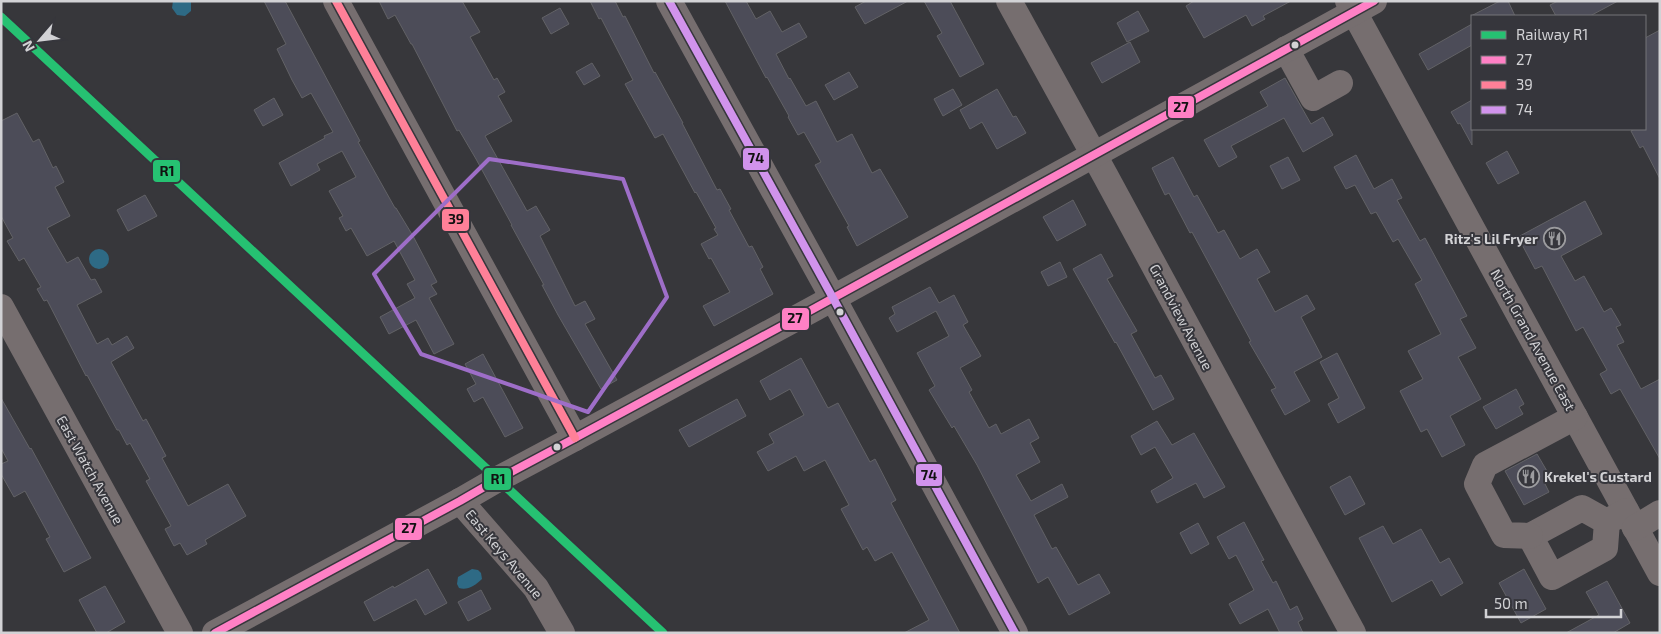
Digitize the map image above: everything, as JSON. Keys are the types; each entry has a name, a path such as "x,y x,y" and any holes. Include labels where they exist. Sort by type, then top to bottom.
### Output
{"street":[{"path":"336,1 575,438"},
{"path":"669,1 1015,633"},
{"name":"Grandview Avenue","path":"1009,1 1094,154 1353,633"},
{"path":"215,633 833,298 1286,49 1358,5"},
{"name":"North Grand Avenue East","path":"1358,5 1574,417 1623,520 1660,574"},
{"path":"1286,49 1313,98 1340,83"},
{"name":"East Watch Avenue","path":"1,307 180,633"},
{"path":"1574,417 1485,465 1477,484 1504,535 1530,536 1582,508 1623,520 1660,514"},
{"name":"East Keys Avenue","path":"460,501 536,588 562,633"},
{"path":"1530,536 1552,577 1605,548 1623,520"}],"highlighted area":[{"path":"489,159 623,179 667,297 588,412 421,354 374,274"}],"water":[{"path":"173,1 191,1 191,11 185,16 177,15 172,8"},
{"path":"95,249 103,249 109,255 109,263 103,269 95,269 89,263 89,255"},
{"path":"472,569 478,570 481,573 482,579 471,587 459,588 457,584 458,577"}],"building":[{"path":"264,1 285,1 360,141 358,142 413,236 437,282 431,285 437,294 429,298 454,344 434,354 416,320 389,334 380,317 415,298 407,284 415,280 394,241 367,256 351,228 346,231 339,218 343,216 329,191 356,177 342,151 317,164 320,170 291,186 279,163 333,132 311,93 302,98 292,80 277,49 286,44"},
{"path":"379,1 462,1 480,32 470,37 494,80 497,78 505,92 498,96 512,121 485,136 527,211 536,206 550,230 540,236 575,306 585,301 595,319 585,324 617,380 601,389 558,315 542,285 544,285 476,159 459,130 457,131 412,44 395,15 388,19"},
{"path":"590,1 615,1 623,17 625,16 717,190 720,189 749,247 752,246 763,267 760,269 773,294 714,326 703,306 730,292 701,244 718,235 714,229 716,228 663,134 655,138 625,84 633,80 601,18 599,19"},
{"path":"725,1 746,1 756,19 770,11 782,32 799,23 807,37 776,54 789,79 806,106 816,101 837,142 852,134 872,173 880,169 908,217 857,246 847,227 849,226 815,165 821,162 804,132 798,135"},
{"path":"866,1 908,1 865,24 855,7"},
{"path":"924,1 950,1 984,64 960,77 937,36 942,33"},
{"path":"1194,1 1291,1 1263,16 1265,19 1252,26 1246,15 1204,38 1186,6"},
{"path":"1500,1 1508,1 1515,15 1473,15"},
{"path":"1558,1 1618,1 1592,15 1555,15 1550,5"},
{"path":"560,8 569,24 551,34 542,18"},
{"path":"1138,11 1149,31 1127,42 1117,23"},
{"path":"1471,25 1471,46 1428,70 1419,54"},
{"path":"1660,30 1660,179 1643,146 1640,148 1631,131 1646,130 1646,37"},
{"path":"1130,42 1140,62 1102,83 1091,63"},
{"path":"592,63 600,76 584,85 576,72"},
{"path":"849,72 858,87 834,100 825,85"},
{"path":"1285,78 1311,124 1323,117 1333,135 1303,152 1284,118 1231,146 1237,157 1219,167 1204,140 1268,106 1260,92"},
{"path":"953,89 962,105 943,116 934,99"},
{"path":"997,89 1013,117 1016,116 1026,133 997,149 982,122 970,129 960,110"},
{"path":"274,98 283,115 263,126 254,110"},
{"path":"1471,101 1472,145 1460,123 1458,124 1451,112"},
{"path":"17,113 33,142 39,139 53,168 56,166 64,182 55,187 70,216 47,228 67,263 78,257 91,280 95,279 102,292 77,305 97,344 108,338 112,345 127,336 134,348 111,362 143,421 146,419 166,456 162,458 188,506 228,484 246,516 205,540 207,544 187,555 180,543 174,546 165,529 171,526 146,481 150,479 130,443 127,445 119,430 117,430 86,376 47,300 44,301 37,289 41,287 24,258 19,261 7,241 13,238 1,216 1,121"},
{"path":"1507,151 1519,173 1498,184 1486,163"},
{"path":"1356,155 1374,189 1392,179 1402,198 1397,200 1420,241 1425,238 1467,316 1460,319 1476,348 1458,357 1481,399 1450,416 1465,445 1442,457 1427,429 1421,432 1400,391 1423,379 1408,351 1441,334 1415,284 1422,280 1398,239 1393,242 1376,212 1371,214 1355,185 1346,189 1334,167"},
{"path":"1173,157 1194,197 1197,195 1218,233 1224,230 1240,259 1257,249 1270,272 1257,279 1275,312 1307,295 1315,309 1301,317 1322,357 1294,372 1310,401 1285,415 1271,390 1276,388 1249,342 1251,341 1192,232 1190,233 1169,193 1165,195 1152,168"},
{"path":"1288,157 1300,180 1282,189 1270,166"},
{"path":"145,195 157,216 128,231 117,210"},
{"path":"1073,200 1086,225 1057,241 1043,217"},
{"path":"1585,201 1602,234 1561,256 1575,281 1584,276 1604,312 1611,308 1621,325 1616,327 1624,342 1617,345 1641,389 1660,379 1660,459 1620,389 1611,394 1600,374 1607,370 1583,327 1576,331 1542,266 1535,269 1518,237"},
{"path":"1101,254 1113,276 1107,279 1137,331 1131,334 1155,378 1161,375 1174,399 1153,410 1073,269"},
{"path":"1060,262 1067,277 1048,286 1041,272"},
{"path":"930,287 939,303 954,295 968,322 963,325 981,356 960,368 972,390 969,392 989,428 996,424 1001,434 1029,419 1039,438 1030,443 1040,462 1016,475 1031,501 1062,484 1068,497 1034,515 1052,549 1056,547 1078,585 1099,574 1110,593 1069,615 1048,577 1038,583 977,465 954,426 952,428 929,390 935,386 917,353 949,336 936,311 897,332 889,318 895,314 892,307"},
{"path":"1337,353 1365,408 1338,423 1328,404 1339,398 1320,362"},
{"path":"483,354 523,428 505,437 483,397 474,402 467,389 476,384 465,364"},
{"path":"801,358 828,408 838,403 870,462 875,459 896,500 891,503 960,633 904,633 929,620 892,552 875,561 867,547 863,550 841,509 849,505 825,460 804,471 796,456 768,471 757,452 774,443 769,434 804,415 790,389 770,400 760,381"},
{"path":"1516,389 1524,404 1519,407 1523,414 1496,429 1483,407"},
{"path":"1,398 31,448 91,558 64,572 46,539 50,537 25,491 14,497 1,474 1,464 8,461 1,448"},
{"path":"737,399 746,416 689,447 679,430"},
{"path":"1157,421 1172,445 1194,433 1225,487 1204,498 1196,483 1157,503 1151,491 1173,478 1155,447 1141,455 1131,436"},
{"path":"1537,454 1551,478 1544,482 1549,492 1524,505 1505,471"},
{"path":"1350,476 1365,504 1345,515 1330,487"},
{"path":"1244,522 1264,560 1261,561 1273,583 1276,581 1290,610 1297,606 1303,619 1298,622 1303,633 1280,633 1268,609 1240,624 1229,604 1254,590 1236,555 1229,559 1217,537"},
{"path":"1198,523 1209,544 1191,554 1180,533"},
{"path":"1383,526 1393,544 1421,529 1440,563 1449,558 1463,583 1441,596 1432,580 1392,602 1359,538"},
{"path":"428,569 447,603 425,615 416,599 374,621 364,602"},
{"path":"1524,569 1546,609 1521,623 1499,583"},
{"path":"1607,581 1630,623 1613,633 1566,633 1599,615 1586,592"},
{"path":"105,586 125,622 106,633 97,633 79,600"},
{"path":"481,590 491,609 468,621 458,602"}],"rail line":[{"name":"R1","path":"1,17 663,633"}],"transit line":[{"name":"39","path":"336,1 575,438"},
{"name":"74","path":"669,1 1015,633"},
{"name":"27","path":"215,633 815,308 1374,1"}],"place":[{"name":"Ritz's Lil Fryer","path":"1554,239"},
{"name":"Krekel's Custard","path":"1528,477"}]}
